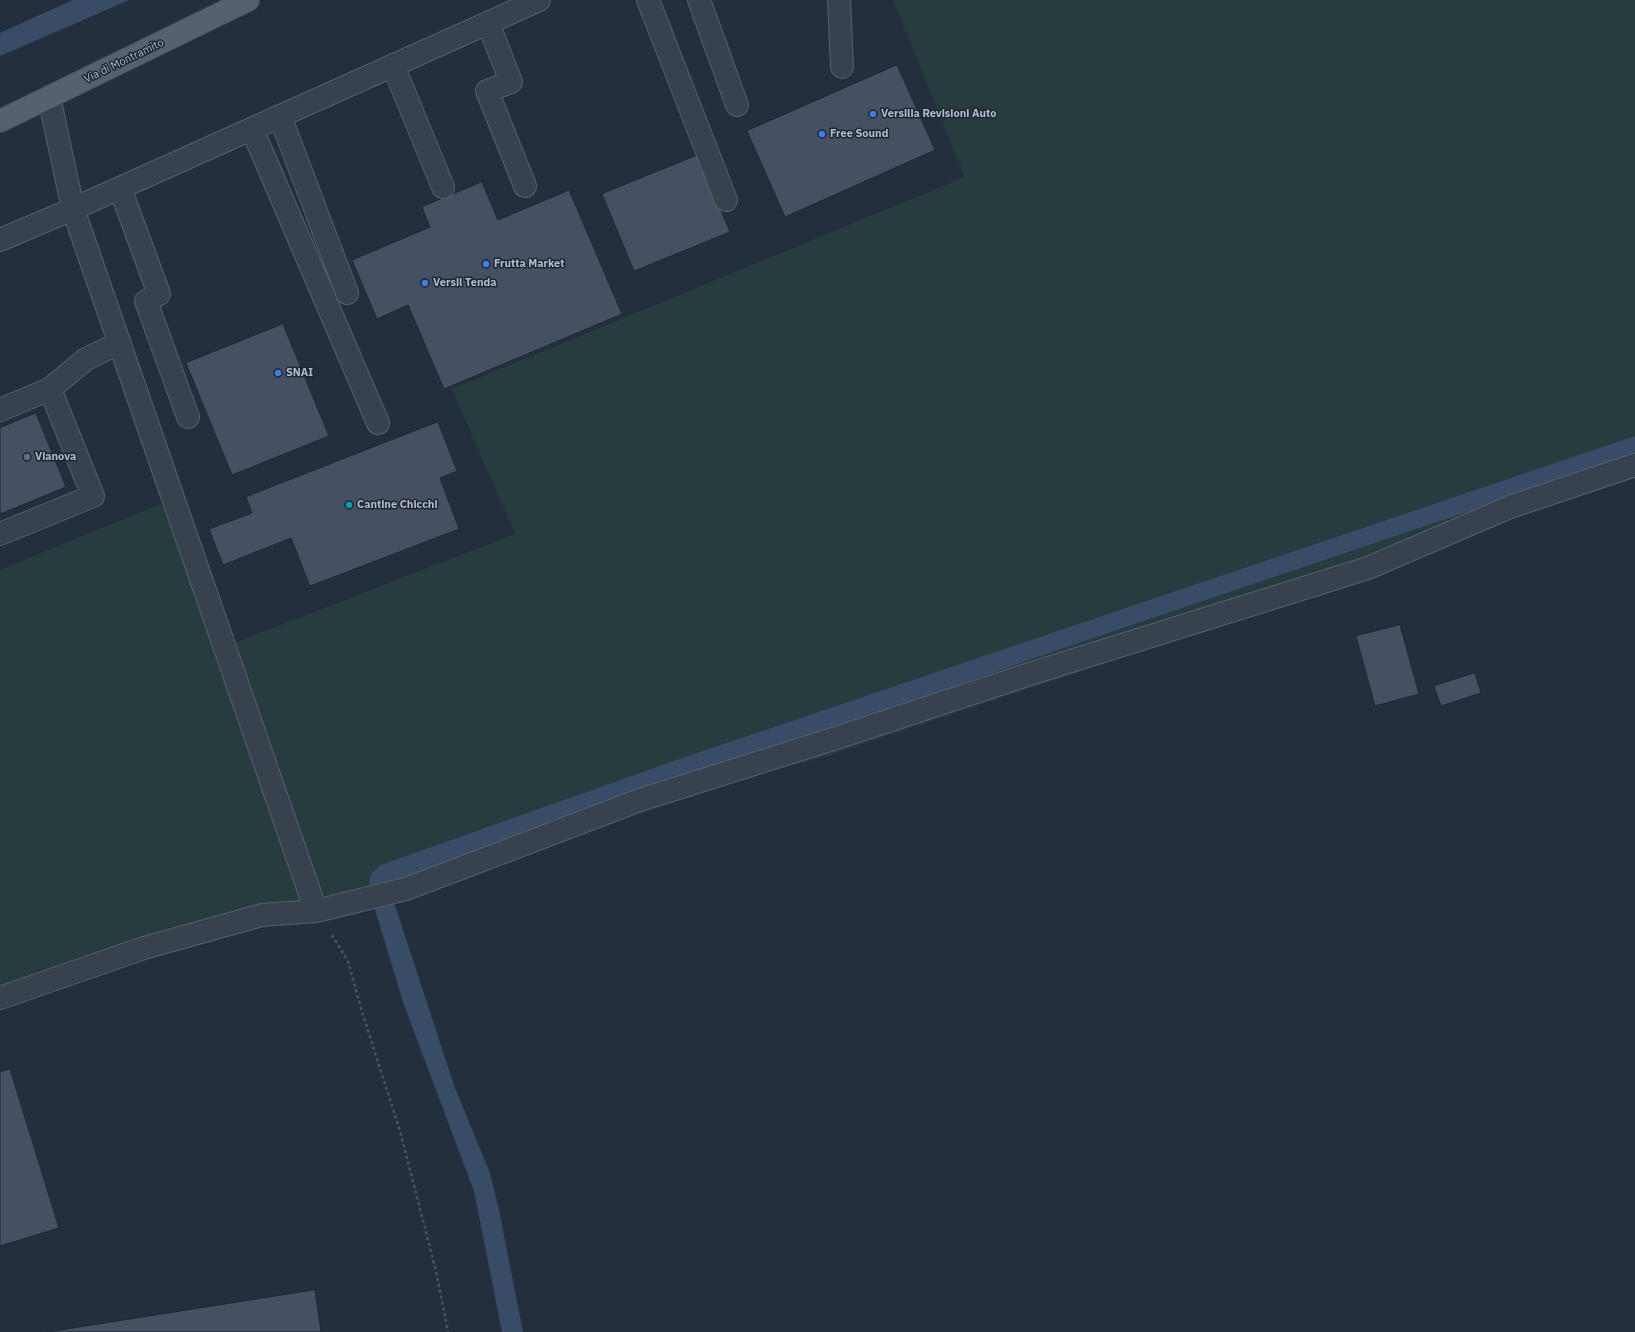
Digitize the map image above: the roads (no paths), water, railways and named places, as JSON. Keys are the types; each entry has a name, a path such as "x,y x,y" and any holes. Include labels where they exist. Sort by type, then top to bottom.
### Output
{"main road":[{"name":"Via di Montramito","path":"0,121 248,0"}],"street":[{"path":"0,240 73,209 539,0"},
{"path":"648,0 726,200"},
{"path":"699,0 737,105"},
{"path":"839,0 842,68"},
{"path":"488,23 511,82 487,91 525,186"},
{"path":"393,65 443,187"},
{"path":"49,97 73,209 316,911"},
{"path":"280,116 347,294"},
{"path":"252,129 378,423"},
{"path":"120,188 159,294 146,301 188,418"},
{"path":"0,410 50,389 86,359 119,343"},
{"path":"0,534 93,496 50,389"},
{"path":"0,998 144,948 262,915 316,911 406,888 640,800 833,740 1043,669 1368,568 1510,507 1635,465"}],"water":[{"path":"73,0 129,0 0,56 0,33"},
{"path":"1635,436 1635,453 1523,493 1049,653 389,887 455,1088 490,1173 499,1210 523,1332 502,1332 474,1191 404,1005 369,890 370,875 381,865 688,756"}],"place":[{"name":"Versilia Revisioni Auto","path":"873,114"},
{"name":"Free Sound","path":"822,134"},
{"name":"Frutta Market","path":"486,264"},
{"name":"Versil Tenda","path":"425,283"},
{"name":"SNAI","path":"278,373"},
{"name":"Vianova","path":"27,457"},
{"name":"Cantine Chicchi","path":"349,505"}]}
